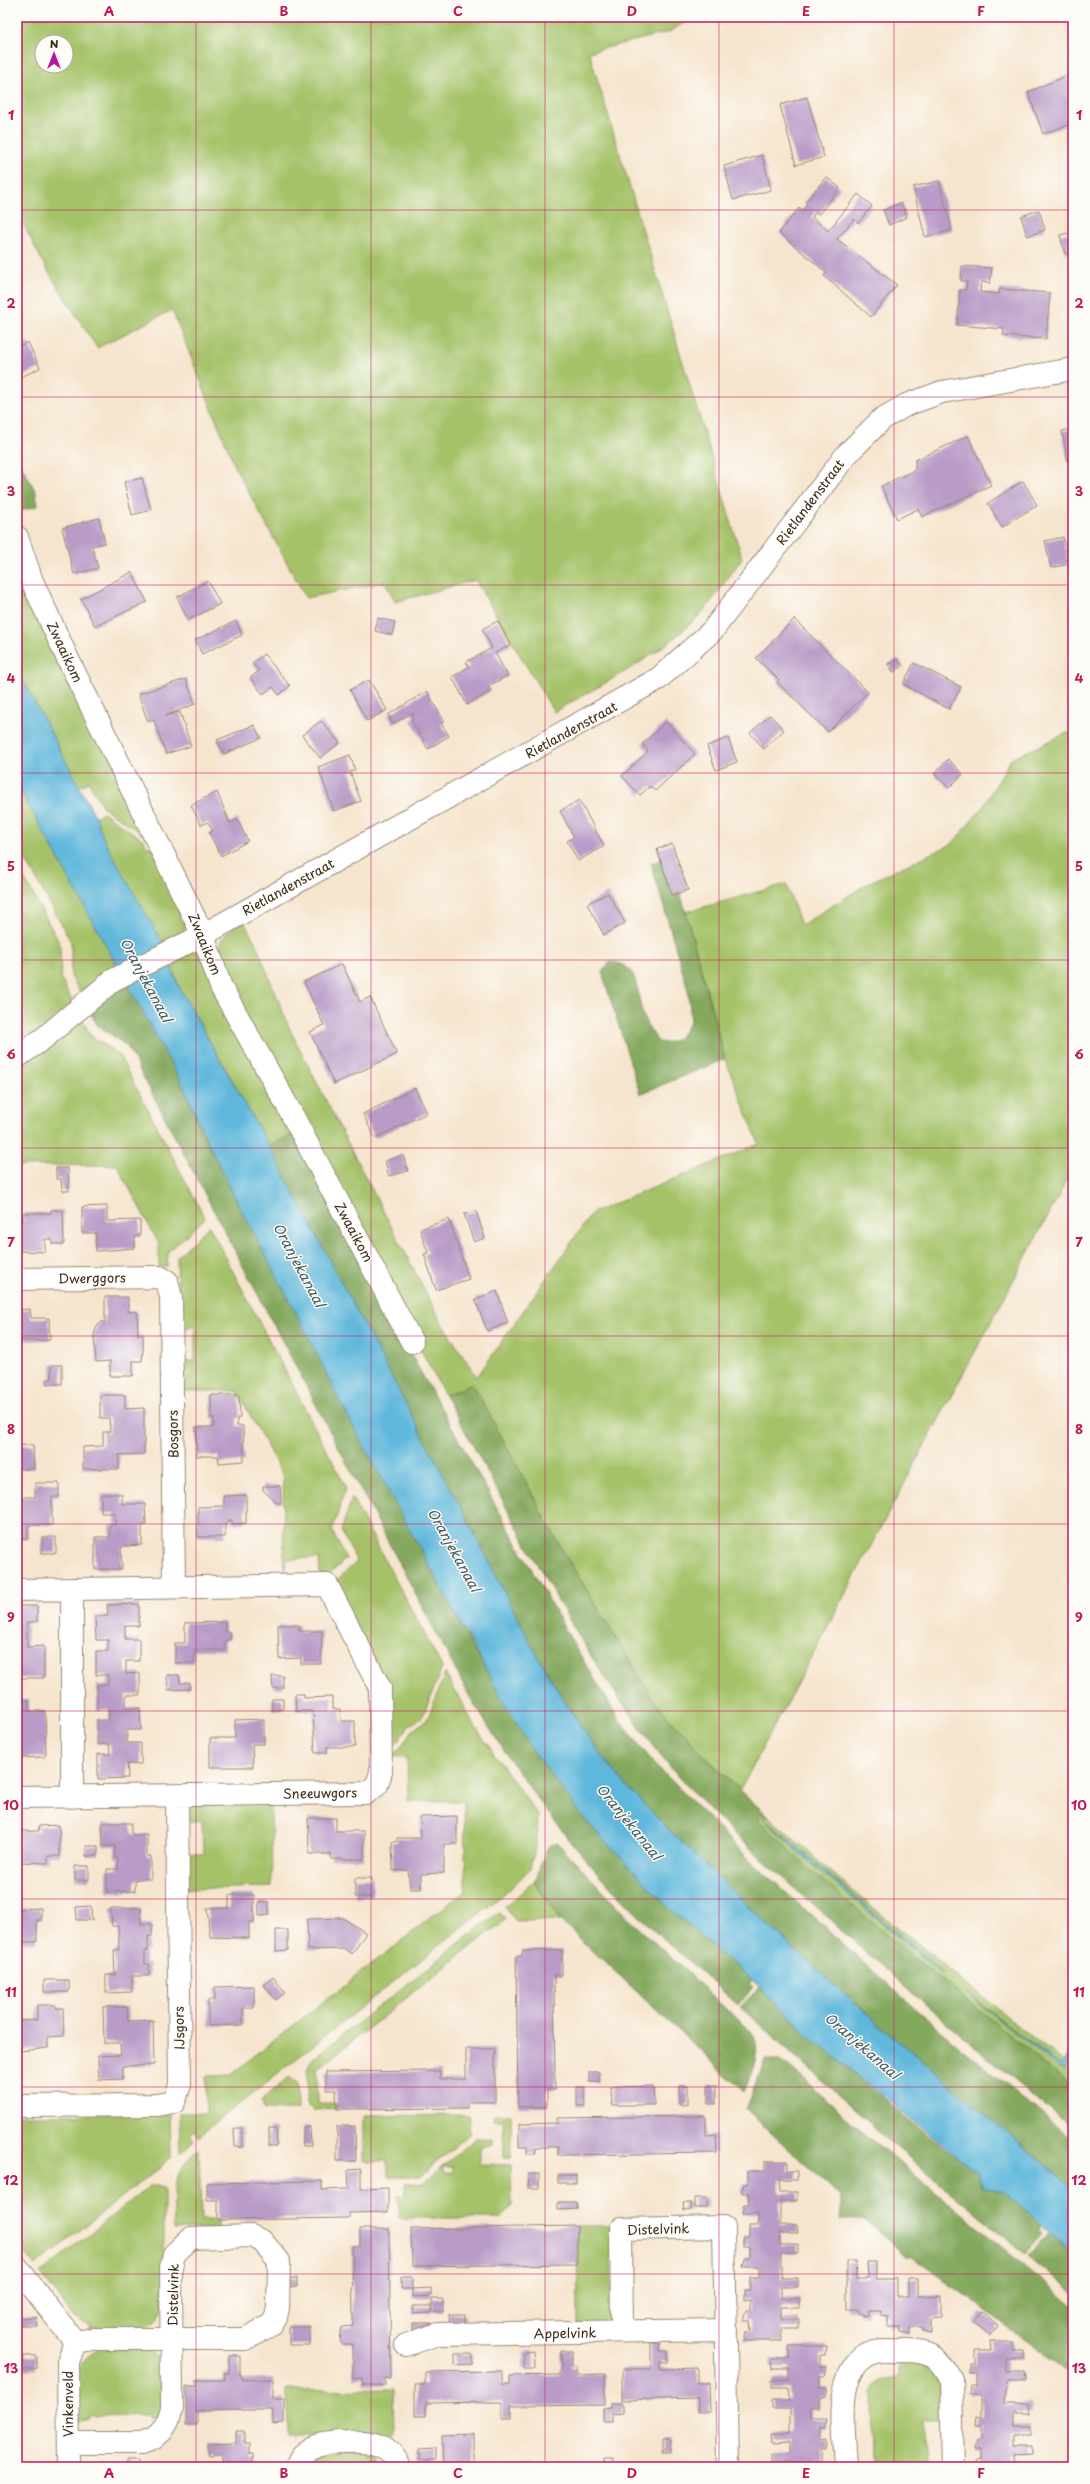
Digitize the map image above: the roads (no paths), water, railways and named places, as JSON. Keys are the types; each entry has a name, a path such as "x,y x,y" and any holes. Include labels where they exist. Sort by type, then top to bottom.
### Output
{"street":[{"name":"Rietlandenstraat","path":"17,1057 49,1033 113,980 203,935 658,679 712,632 846,454 882,419 906,405 942,392 1073,369"},
{"name":"Zwaaikom","path":"17,537 32,580 66,655 203,935 221,987 287,1105 412,1342"},
{"name":"Dwerggors","path":"17,1279 160,1277 167,1281"},
{"name":"Bosgors","path":"167,1281 172,1297 174,1587"},
{"name":"Sneeuwgors","path":"17,1797 366,1793 377,1785 381,1772 380,1688 327,1585 174,1587"},
{"path":"17,1590 174,1587"},
{"path":"72,1588 72,1797"},
{"name":"IJsgors","path":"17,2106 157,2105 174,2102 180,2085 177,1795"},
{"name":"Distelvink","path":"622,2332 621,2229 724,2227 727,2330"},
{"name":"Distelvink","path":"69,2442 142,2442 153,2439 162,2431 168,2421 172,2408 172,2338 171,2267 174,2254 190,2238 202,2236 251,2236 262,2241 274,2252 279,2261 278,2308 271,2325 245,2339 172,2338 93,2339 75,2342"},
{"path":"17,2267 75,2342"},
{"path":"727,2330 728,2467"},
{"name":"Appelvink","path":"406,2345 438,2334 727,2330"},
{"name":"Vinkenveld","path":"69,2467 68,2362 75,2342"},
{"path":"845,2467 843,2390 848,2374 856,2362 876,2352 923,2351 932,2355 945,2369 951,2380 953,2467"},
{"path":"296,2467 306,2452 324,2442 369,2441 394,2459"}],"water":[{"name":"Oranjekanaal","path":"17,669 96,818 105,842 161,940 179,987 269,1146 488,1559 516,1616 547,1673 581,1727 620,1778 646,1807 770,1926 855,2003 985,2115 1073,2188 1073,2254 1004,2191 981,2186 977,2172 818,2044 760,1987 668,1907 586,1821 532,1749 507,1708 333,1389 297,1314 219,1165 201,1128 185,1089 17,784"},
{"path":"761,1817 933,1964 942,1974 802,1855"},
{"path":"966,1993 1059,2065 1064,2064 1073,2048 1073,2055 1066,2069 1060,2069"}]}
